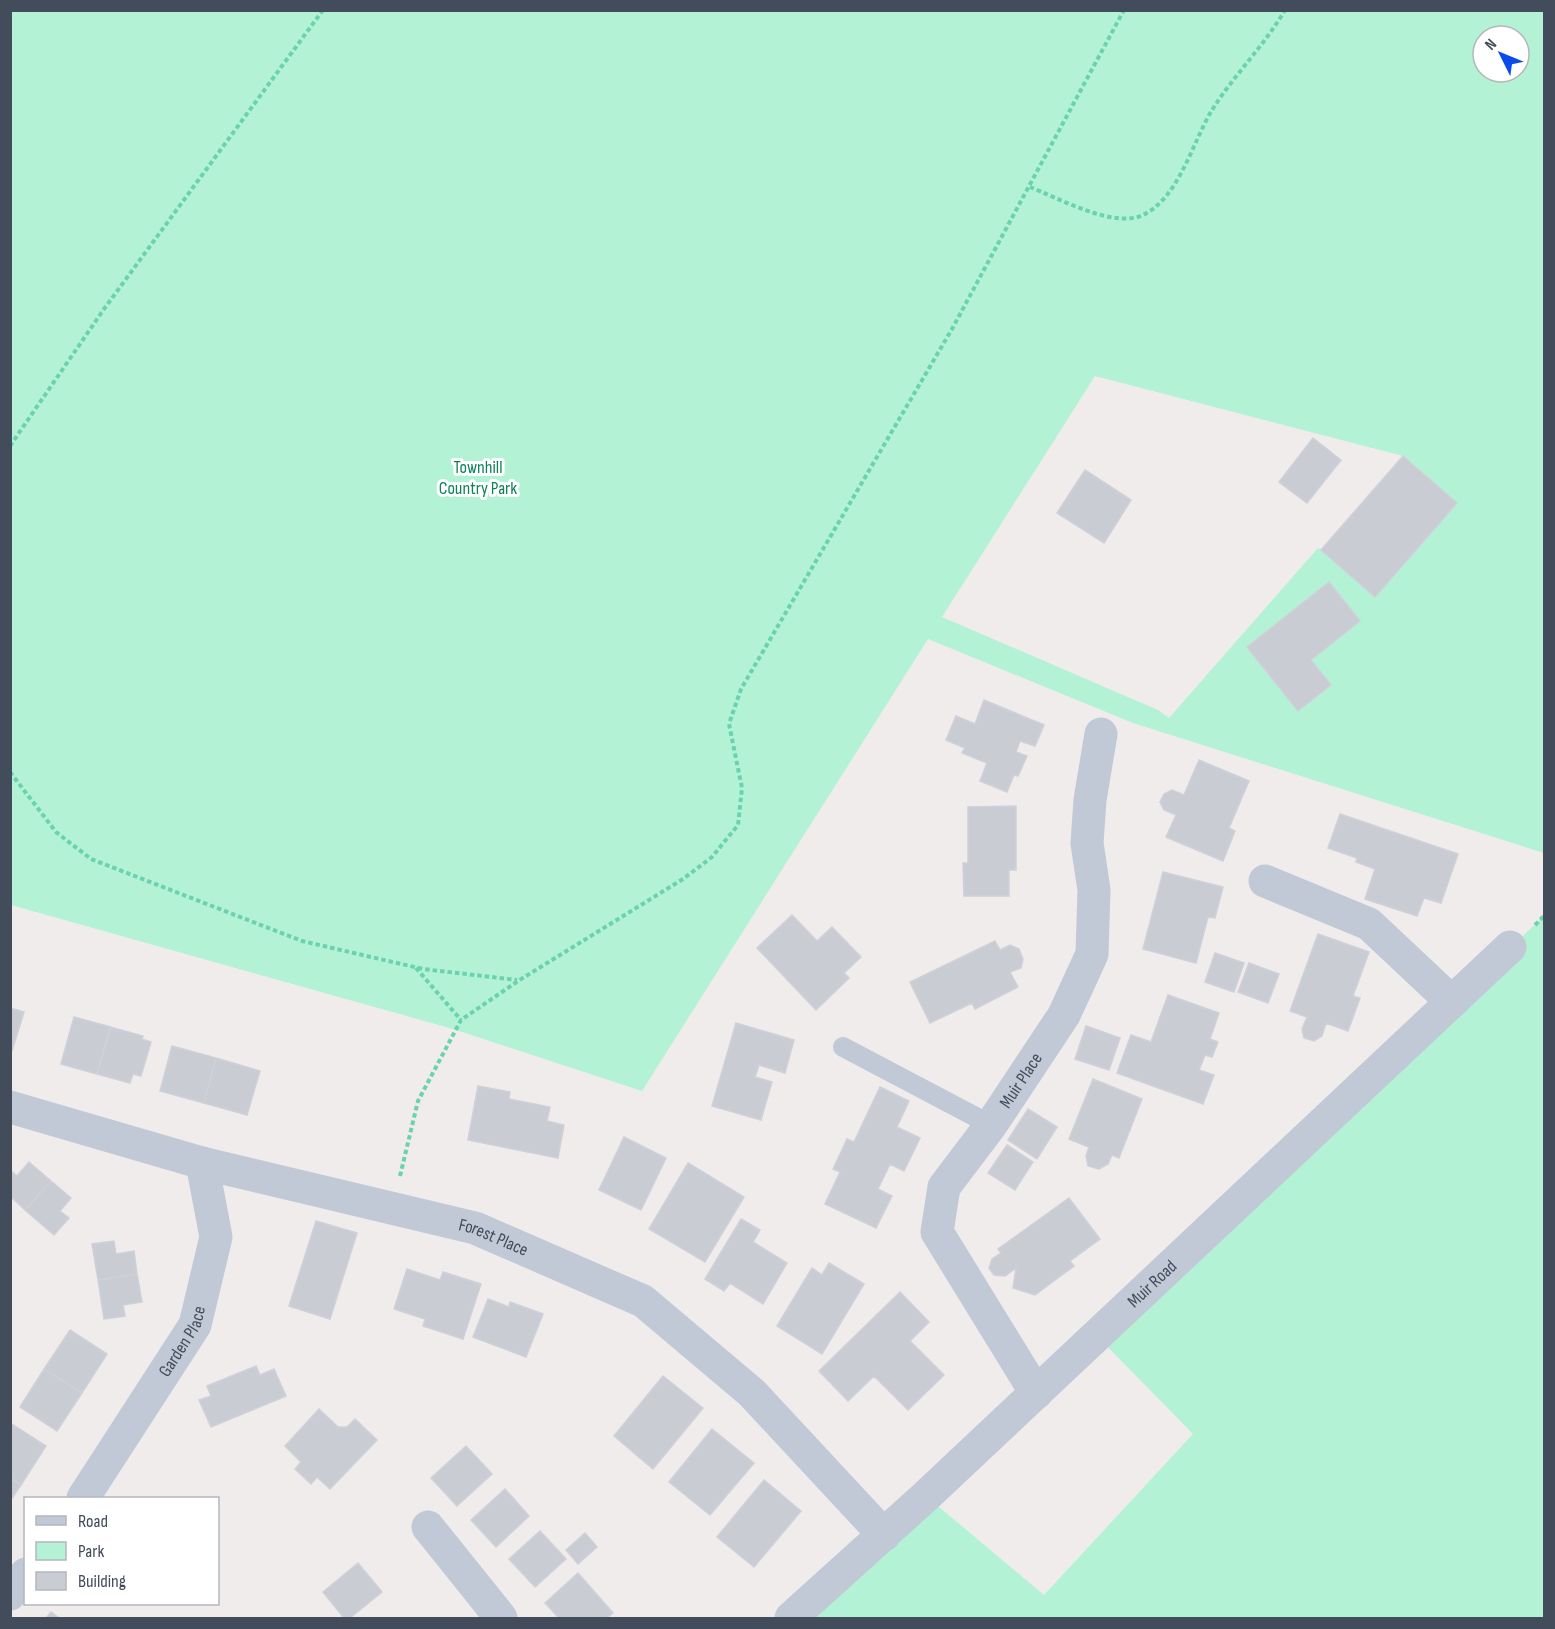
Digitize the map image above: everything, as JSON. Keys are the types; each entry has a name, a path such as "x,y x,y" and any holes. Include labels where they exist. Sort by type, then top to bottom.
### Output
{"street":[{"name":"Muir Place","path":"1036,1393 937,1232 944,1187 991,1125 1064,1015 1092,954 1094,890 1087,843 1090,800 1101,734"},
{"path":"1265,882 1369,924 1452,1002"},
{"name":"Muir Road","path":"792,1618 1036,1393 1510,947"},
{"name":"Forest Place","path":"10,1107 202,1163 475,1228 643,1301 752,1393 884,1535"},
{"name":"Garden Place","path":"84,1497 195,1325 216,1237 202,1163"},
{"path":"428,1527 501,1618"},
{"path":"10,1594 24,1576"}],"lane":[{"path":"843,1047 991,1125"}],"path":[{"path":"10,446 104,309 323,10"},
{"path":"393,1209 418,1101 461,1020 518,981 683,879 712,857 738,825 742,788 729,724 741,689 952,329 1124,10"},
{"path":"1030,187 1091,212 1120,219 1142,216 1160,203 1190,157 1212,111 1262,47 1285,10"},
{"path":"10,772 56,832 91,859 302,941 415,967 518,981"},
{"path":"415,967 461,1020"}],"green space":[{"name":"Townhill Country Park","path":"10,11 1544,11 1544,853 1133,723 928,639 642,1091 453,1029 11,905","holes":["1095,376 1403,456 1457,503 1375,597 1318,548 1169,718 1158,710 942,617","1329,582 1360,621 1311,660 1331,685 1298,711 1247,647"]},
{"path":"1544,916 1544,1618 791,1618 926,1496 1044,1595 1193,1434 1097,1336"}],"building":[{"path":"1313,438 1341,460 1307,503 1279,482"},
{"path":"1403,456 1457,503 1375,597 1321,550"},
{"path":"1085,470 1131,500 1104,543 1057,513"},
{"path":"1329,582 1360,621 1311,660 1331,685 1298,711 1247,647"},
{"path":"984,700 1044,725 1035,746 1020,741 1016,752 1027,756 1018,776 1014,775 1007,792 980,781 987,763 962,753 965,748 946,740 956,716 975,724"},
{"path":"1199,760 1249,781 1229,828 1235,831 1223,861 1166,837 1176,815 1164,810 1160,802 1164,794 1172,790 1184,795"},
{"path":"1016,806 1016,870 1009,870 1009,896 964,896 963,863 968,863 968,807"},
{"path":"1340,814 1458,854 1441,903 1424,898 1417,916 1365,899 1375,869 1356,862 1357,858 1328,848"},
{"path":"1163,872 1223,887 1215,918 1208,917 1196,963 1143,949"},
{"path":"792,915 817,941 832,927 861,957 844,973 849,978 816,1010 757,948"},
{"path":"1318,934 1369,952 1353,996 1360,998 1348,1031 1326,1023 1322,1036 1314,1041 1304,1038 1302,1029 1307,1017 1290,1011"},
{"path":"995,941 1000,950 1010,945 1019,949 1023,959 1021,968 1010,972 1018,987 975,1009 972,1003 930,1023 910,982"},
{"path":"1215,953 1244,963 1234,992 1205,982"},
{"path":"1249,963 1279,974 1268,1003 1238,992"},
{"path":"1168,995 1219,1013 1210,1039 1218,1042 1212,1057 1205,1055 1199,1070 1214,1075 1203,1104 1117,1073 1131,1035 1151,1042"},
{"path":"10,1008 24,1012 12,1051 10,1050"},
{"path":"74,1017 111,1027 97,1074 61,1064"},
{"path":"736,1023 794,1040 785,1073 759,1065 755,1077 772,1082 761,1120 712,1106"},
{"path":"1086,1026 1120,1038 1109,1070 1075,1059"},
{"path":"110,1027 143,1036 142,1039 151,1042 141,1076 133,1074 130,1083 97,1074"},
{"path":"172,1046 216,1058 204,1103 160,1091"},
{"path":"216,1058 260,1071 247,1115 204,1103"},
{"path":"1093,1079 1142,1099 1119,1158 1112,1155 1108,1164 1099,1169 1088,1166 1086,1156 1089,1147 1069,1139"},
{"path":"478,1086 510,1092 509,1099 550,1107 547,1121 564,1125 558,1158 468,1140"},
{"path":"880,1087 909,1101 897,1127 920,1138 904,1171 890,1164 878,1189 892,1196 876,1228 825,1204 840,1172 833,1169 847,1139 854,1142"},
{"path":"1028,1109 1057,1127 1037,1159 1008,1140"},
{"path":"624,1137 666,1158 641,1210 599,1190"},
{"path":"1007,1145 1033,1162 1015,1190 988,1173"},
{"path":"29,1162 51,1181 25,1210 10,1196 10,1170 17,1176"},
{"path":"688,1163 744,1197 705,1262 649,1229"},
{"path":"51,1181 71,1198 60,1211 69,1218 54,1235 25,1210"},
{"path":"1069,1198 1100,1239 1070,1261 1074,1266 1035,1295 1013,1288 1016,1268 1005,1276 994,1275 989,1268 992,1259 1001,1253 998,1249"},
{"path":"741,1219 760,1230 753,1242 787,1263 763,1304 730,1283 724,1291 705,1279"},
{"path":"316,1221 357,1233 330,1319 289,1306"},
{"path":"114,1241 116,1254 134,1251 137,1274 98,1280 92,1244"},
{"path":"829,1263 864,1284 822,1354 777,1326 812,1268 822,1275"},
{"path":"407,1269 440,1280 443,1272 481,1284 463,1339 423,1326 425,1319 394,1309"},
{"path":"137,1274 142,1302 123,1305 125,1316 104,1319 98,1280"},
{"path":"900,1292 929,1322 910,1341 944,1375 908,1410 874,1376 848,1401 819,1371"},
{"path":"488,1299 509,1307 510,1302 543,1314 526,1357 473,1337"},
{"path":"70,1330 107,1354 82,1393 44,1369"},
{"path":"256,1366 260,1375 274,1369 286,1396 211,1427 199,1400 211,1396 207,1386"},
{"path":"44,1369 82,1393 57,1431 20,1407"},
{"path":"663,1376 703,1408 653,1469 614,1436"},
{"path":"319,1409 338,1427 347,1427 355,1419 377,1440 330,1489 317,1477 311,1484 295,1469 301,1462 285,1446"},
{"path":"10,1423 46,1446 21,1485 10,1478"},
{"path":"712,1429 754,1463 710,1515 669,1482"},
{"path":"466,1446 492,1474 457,1506 431,1478"},
{"path":"10,1478 21,1485 10,1501"},
{"path":"764,1480 801,1511 754,1567 717,1537"},
{"path":"505,1489 529,1516 496,1547 471,1520"},
{"path":"540,1531 566,1559 535,1587 509,1559"},
{"path":"585,1533 597,1547 578,1564 566,1550"},
{"path":"358,1563 382,1592 350,1618 344,1618 323,1592"},
{"path":"578,1573 613,1613 607,1618 559,1618 545,1603"},
{"path":"51,1612 59,1618 46,1618"}]}
